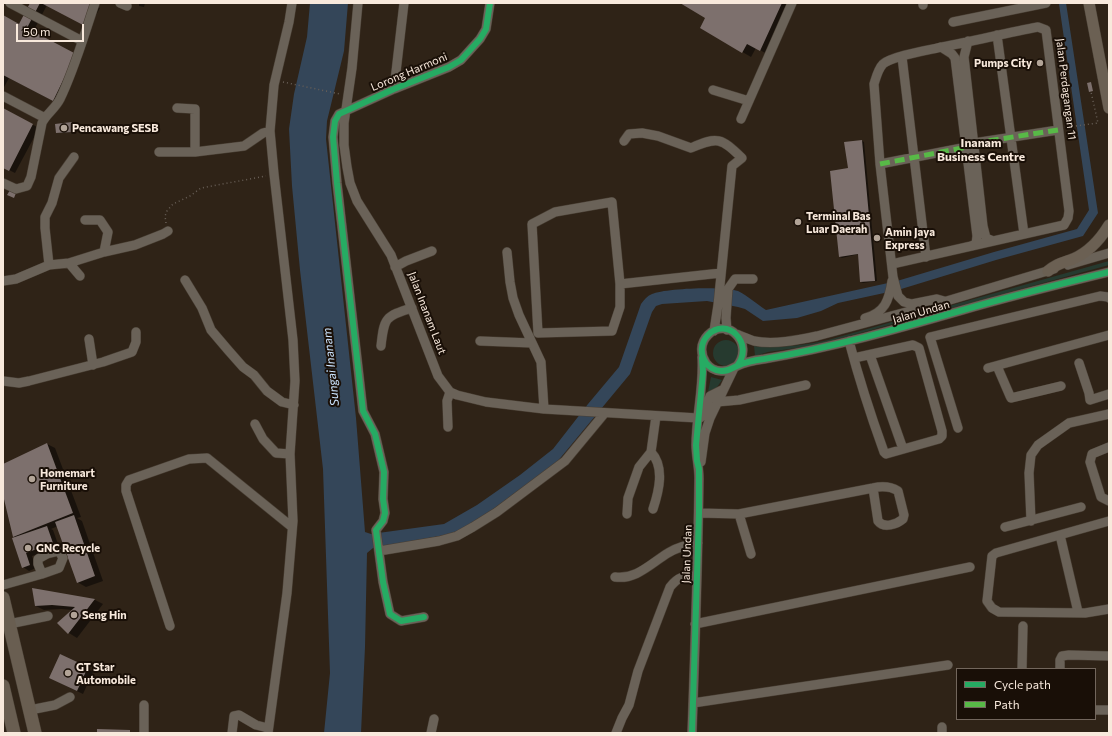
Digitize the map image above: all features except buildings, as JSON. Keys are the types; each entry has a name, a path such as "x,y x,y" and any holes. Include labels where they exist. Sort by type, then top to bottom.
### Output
{"highway":[{"path":"3,598 35,733"},
{"path":"3,686 14,733"}],"main road":[{"path":"1090,3 1109,108"},
{"path":"1048,271 1056,264 1072,259 1090,249 1104,233 1109,224"}],"street":[{"path":"10,3 82,41"},
{"path":"3,183 16,188 27,186 31,177 43,121 59,101 72,74 94,3"},
{"path":"232,733 234,716 239,715 268,730 287,593 292,527 290,454 295,381 293,340 270,131 274,85 292,3"},
{"name":"Jalan Inanam Laut","path":"358,3 347,110 344,123 344,145 350,183 357,201 391,256 404,285 438,376 450,392"},
{"path":"394,89 404,3"},
{"name":"Lorong Harmoni","path":"347,110 394,89 449,68 461,60 480,39 486,29 490,3"},
{"path":"741,119 792,3"},
{"path":"953,22 1046,3"},
{"name":"Jalan Perdagangan 11","path":"892,264 1064,225 1068,218 1069,211 1046,30 1038,27 941,47 902,57 883,64 877,73 874,84 880,164 892,264 894,295"},
{"path":"997,35 1024,234"},
{"path":"968,41 964,57 977,236 976,244 971,246"},
{"path":"941,47 952,54 955,58 983,226 986,238 993,241"},
{"path":"902,57 926,257"},
{"path":"713,90 749,101"},
{"path":"3,96 43,121"},
{"path":"177,108 196,109 195,152"},
{"path":"347,110 339,114 335,122 333,137 363,411 375,434 384,472 383,499 385,513 383,521 376,530 383,582 390,614 401,621 424,616"},
{"path":"880,164 1011,137 1058,130"},
{"path":"159,152 195,152 244,146 263,133 270,131"},
{"path":"624,141 629,134 642,133 658,136 691,148 708,140 718,140 729,145 742,158 732,166 721,273 724,289 722,306 714,331"},
{"path":"49,265 45,217 52,203 59,178 74,157"},
{"path":"612,202 620,284 620,307 612,331 538,333 532,224 555,212 612,202"},
{"path":"85,220 100,220 108,232 104,252"},
{"path":"3,281 16,279 49,265 70,263 104,252 135,245 165,232"},
{"path":"395,267 432,251"},
{"path":"508,252 510,282 519,315 541,362 544,409"},
{"name":"Jalan Undan","path":"692,733 699,513 699,469 696,445 703,372 701,352 704,340 708,334 721,329 754,340 769,341 801,339 944,301 1109,253"},
{"path":"70,263 80,276"},
{"path":"620,284 721,273"},
{"name":"Jalan Undan","path":"701,352 707,365 713,369 727,371 762,359 823,348 1092,276 1109,273"},
{"path":"724,289 735,279 753,279"},
{"path":"185,280 202,308 211,330 228,350 243,367 254,375 267,391 282,402 294,405"},
{"path":"823,334 828,327 871,316 884,308 894,295 904,302 912,304 937,299 944,301"},
{"path":"930,337 1100,296 1109,298"},
{"path":"722,306 726,318 727,330"},
{"path":"382,346 383,330 389,316 412,308"},
{"path":"927,320 930,337 958,428"},
{"path":"3,381 19,383 29,381 132,352 136,342 136,332"},
{"name":"Jalan Undan","path":"699,469 702,461 705,433 717,402 722,390 743,357 744,351 740,339 736,334"},
{"path":"988,368 1109,335"},
{"path":"89,339 93,364"},
{"path":"480,341 532,342"},
{"path":"849,341 854,358 884,452 886,454 939,439 942,436 942,431 918,348 913,345 854,358"},
{"path":"870,355 903,449"},
{"path":"1079,363 1089,393 1086,401 1109,394"},
{"path":"997,366 1011,398 1061,386"},
{"path":"717,402 739,400 806,385"},
{"path":"448,427 447,401 450,392 486,402 544,409 604,414 698,418 703,415 710,396 722,390"},
{"path":"379,551 439,541 457,536 474,527 497,512 565,461 604,414"},
{"path":"1031,521 1031,455 1038,445 1069,424 1109,414"},
{"path":"627,514 628,498 639,467 651,452 656,416"},
{"path":"255,424 263,439 276,453 290,454"},
{"path":"1109,449 1092,454 1090,462 1101,496 1109,501"},
{"path":"651,452 656,457 659,476 659,492 653,509"},
{"path":"170,626 126,492 126,485 129,480 189,459 207,458 292,527"},
{"path":"699,513 739,514 881,486 893,488 898,492 904,515 903,519 897,524 880,524 878,521 873,488"},
{"path":"1005,527 1081,507"},
{"path":"739,514 751,554"},
{"path":"1109,521 1003,551 992,556 987,601 992,608 999,612 1092,612 1109,609"},
{"path":"1060,535 1078,612"},
{"path":"614,577 629,577 669,552 698,543"},
{"path":"696,624 970,567"},
{"path":"3,585 42,574"},
{"path":"616,733 628,706 638,671 670,587 677,579 687,576 696,576"},
{"path":"9,624 48,616"},
{"path":"1022,668 1023,626"},
{"path":"1060,668 1060,660 1062,656 1109,656"},
{"path":"693,703 948,665"},
{"path":"30,710 55,705 70,696"},
{"path":"144,705 144,733"},
{"path":"1096,710 1109,710"},
{"path":"431,733 434,718"}],"path":[{"path":"293,84 342,94"},
{"path":"1074,126 1098,123 1091,92"},
{"path":"165,232 165,216 167,211 173,204 190,196 201,188 274,174"}],"green space":[{"path":"1109,261 1109,265 853,335 811,346 768,352 755,356 754,346 791,346 828,340"},
{"path":"726,340 735,344 739,353 735,362 726,366 717,362 713,353 717,344"},
{"path":"711,377 722,380 713,393 704,412"}],"water":[{"name":"Sungai Inanam","path":"310,3 348,3 344,51 327,121 326,139 356,418 365,532 371,534 444,524 477,505 520,475 553,449 619,367 641,304 652,294 681,289 731,289 742,293 766,310 897,281 1077,229 1089,210 1059,4 1066,3 1098,213 1083,236 996,260 898,290 838,303 821,311 797,318 763,321 745,309 707,301 662,304 656,306 652,312 630,374 557,462 484,516 458,531 446,535 373,548 367,553 361,733 324,733 330,673 323,469 300,270 292,186 289,129 294,94 307,37"}],"marked path":[{"path":"974,143 1058,130"},
{"path":"880,164 967,147"}],"cycle path":[{"path":"424,617 401,621 390,614 383,582 376,530 383,521 385,513 383,499 384,472 375,434 363,411 333,137 335,121 339,114 394,89 449,67 461,60 480,39 486,29 490,3"},
{"path":"737,366 742,357 743,349 741,341 736,335 730,330 723,329 715,330 705,338 702,345 704,360 712,368 719,371 726,371 747,362 789,355 864,338 999,300 1109,272"},
{"path":"692,733 699,513 699,469 696,445 703,372 702,358"}],"place":[{"name":"Pumps City","path":"1040,63"},
{"name":"Pencawang SESB","path":"64,128"},
{"name":"Terminal Bas Luar Daerah","path":"798,222"},
{"name":"Amin Jaya Express","path":"877,238"},
{"name":"Homemart Furniture","path":"32,479"},
{"name":"GNC Recycle","path":"28,548"},
{"name":"Seng Hin","path":"74,615"},
{"name":"GT Star Automobile","path":"68,673"}],"district":[{"name":"Inanam Business Centre","path":"981,150"}]}
